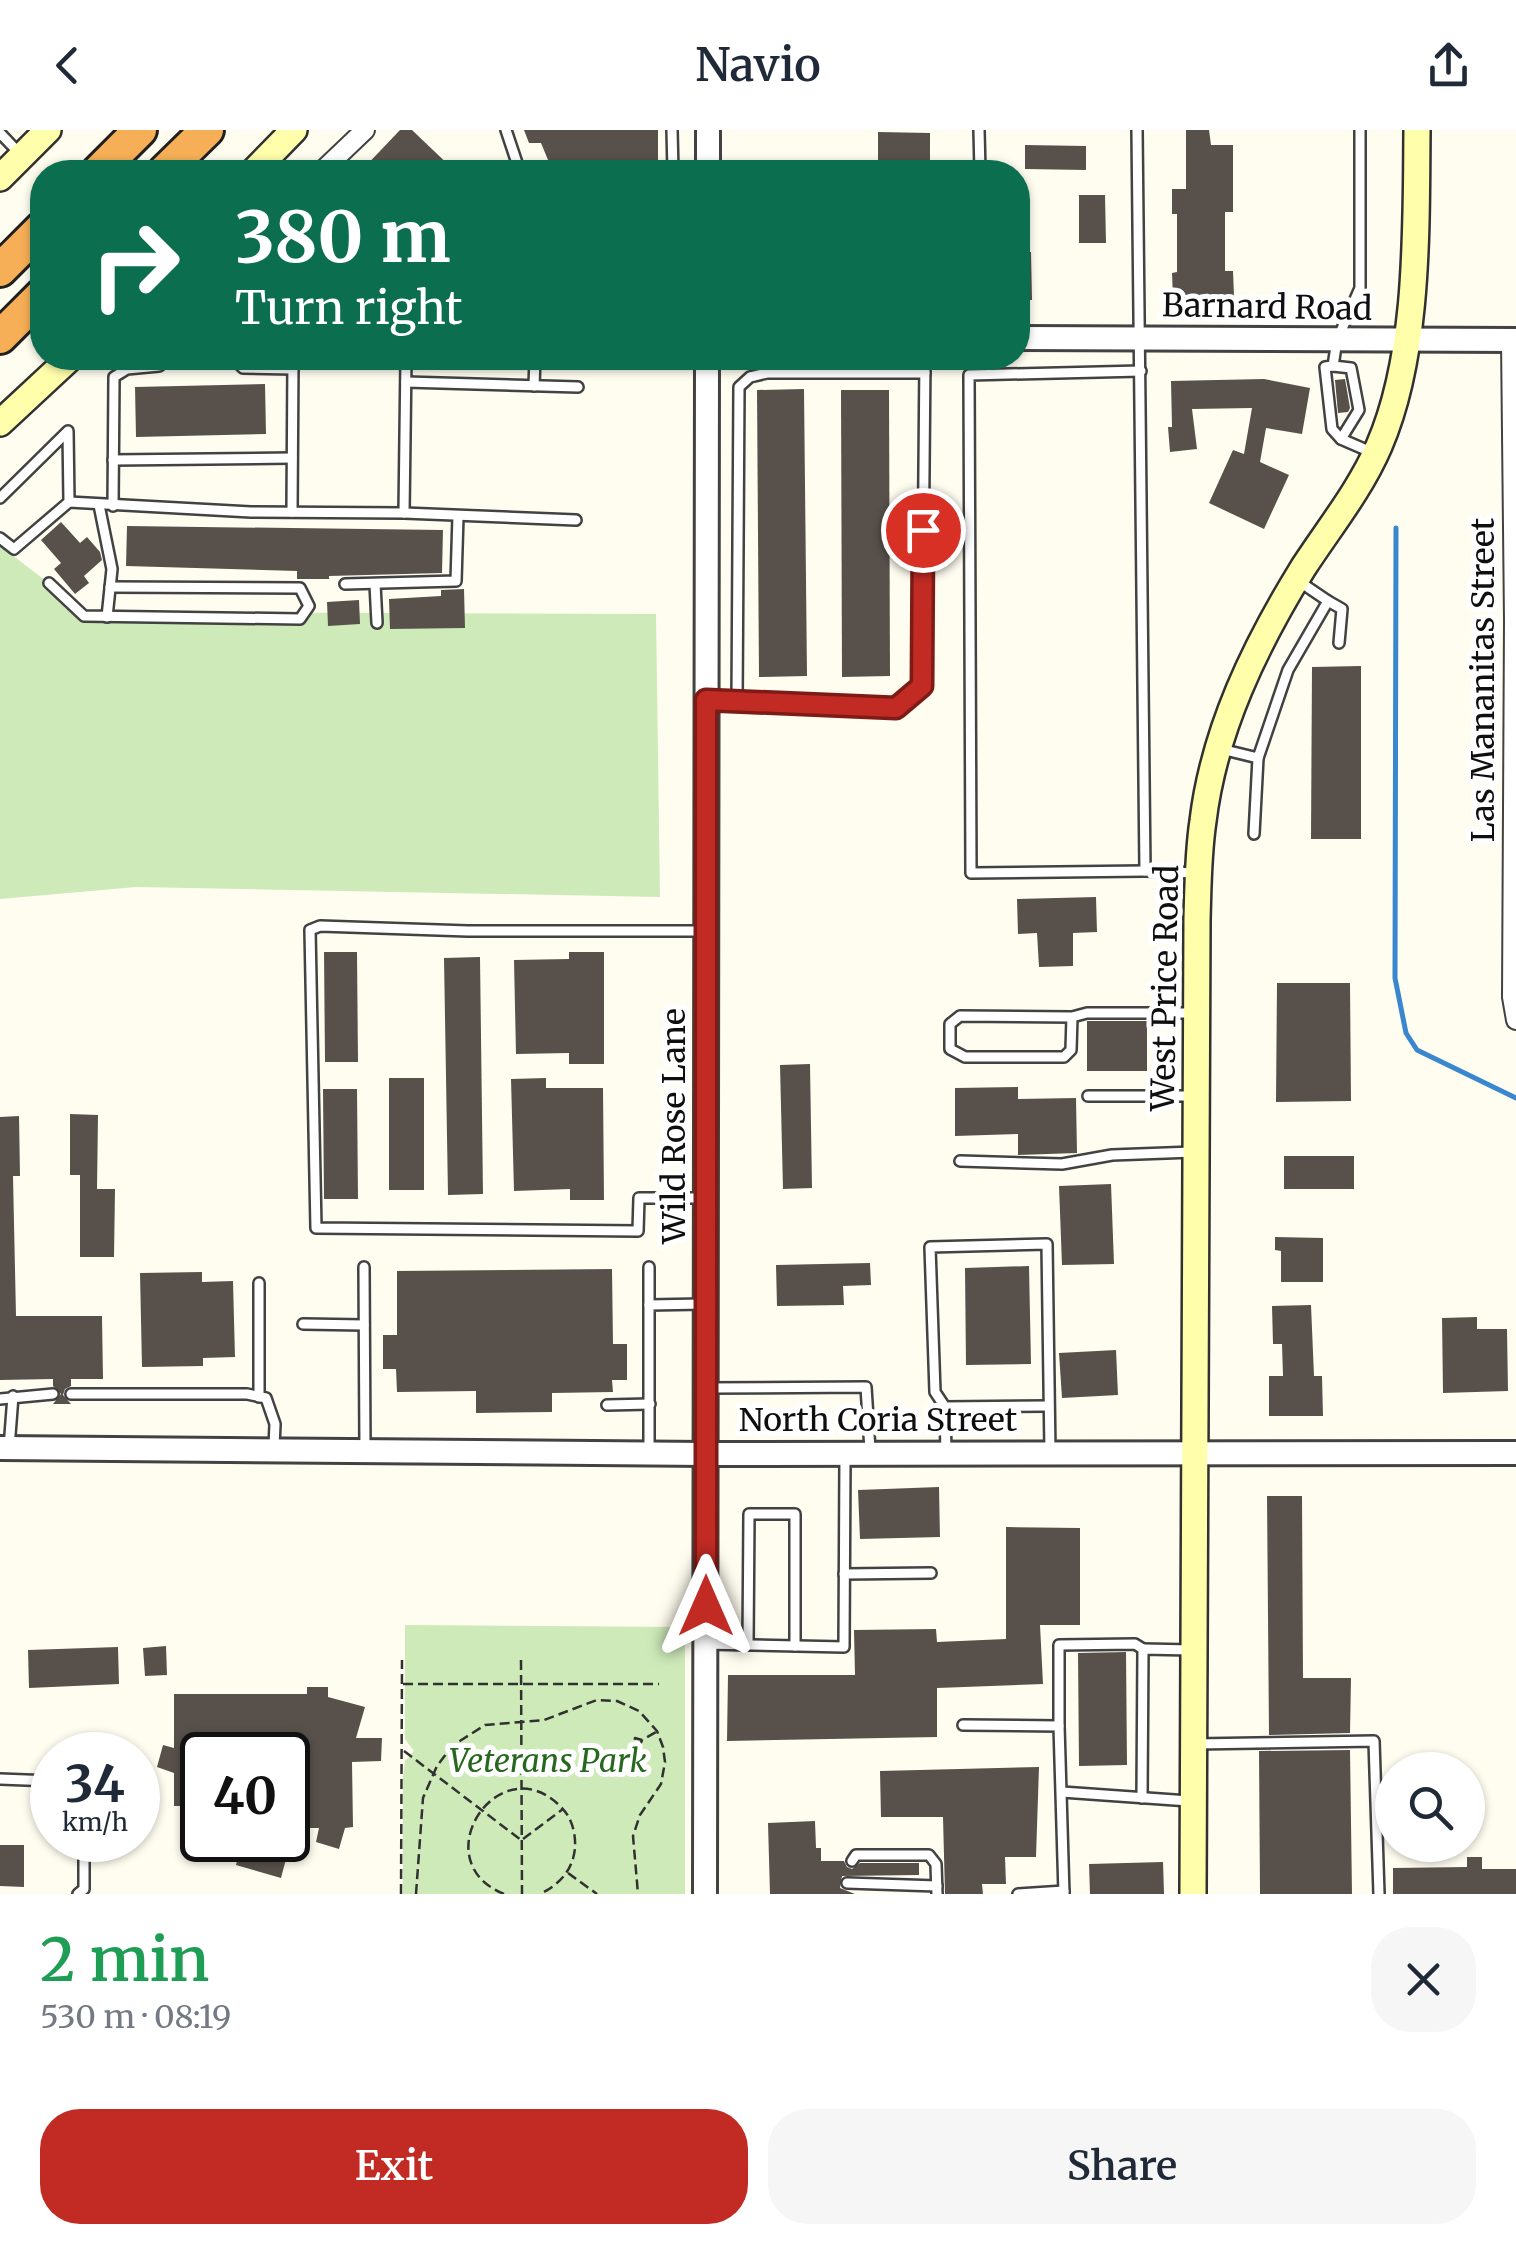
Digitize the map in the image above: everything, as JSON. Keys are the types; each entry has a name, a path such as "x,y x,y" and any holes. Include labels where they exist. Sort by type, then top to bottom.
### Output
{"highway":[{"path":"110,160 140,130"},
{"path":"176,160 207,130"},
{"path":"0,270 30,240"},
{"path":"0,337 30,307"}],"main road":[{"path":"0,178 48,130"},
{"path":"265,160 294,130"},
{"name":"West Price Road","path":"1193,1894 1196,1013 1198,872 1203,817 1218,748 1243,678 1296,580 1350,499 1374,454 1395,392 1406,342 1415,261 1417,130"},
{"path":"0,424 57,370"}],"street":[{"path":"333,160 364,130"},
{"path":"708,130 708,160"},
{"name":"Barnard Road","path":"1030,338 1513,340"},
{"name":"Las Mananitas Street","path":"1513,340 1512,996 1516,1020"},
{"name":"Wild Rose Lane","path":"705,1894 707,370"},
{"name":"North Coria Street","path":"5,1448 705,1454 1516,1453"}],"lane":[{"path":"506,130 516,160"},
{"path":"672,130 673,160"},
{"path":"979,130 980,160"},
{"path":"1137,130 1144,870"},
{"path":"1333,366 1336,340 1360,288 1360,130"},
{"path":"0,132 22,156"},
{"path":"1342,439 1359,410 1352,368 1325,367 1332,429 1342,439 1374,454"},
{"path":"113,506 114,377 126,370"},
{"path":"292,512 293,370"},
{"path":"404,513 406,370"},
{"path":"534,386 535,370"},
{"path":"706,700 896,708 922,686 925,370"},
{"path":"1141,371 969,375 971,873 1198,872"},
{"path":"738,702 739,387 750,376 767,373 925,374"},
{"path":"406,382 578,387"},
{"path":"0,498 68,431 69,502"},
{"path":"113,460 292,458"},
{"path":"0,538 14,549 69,502 576,520"},
{"path":"99,505 112,569 107,617"},
{"path":"345,584 456,581 458,516"},
{"path":"707,527 736,526"},
{"path":"1296,580 1342,609 1339,643"},
{"path":"49,583 84,616 300,619 308,606 300,588 110,587"},
{"path":"376,584 377,623"},
{"path":"1254,834 1258,758 1288,670 1328,601"},
{"path":"1218,748 1258,758"},
{"path":"706,931 468,931 320,926 310,930 316,1228 638,1231 639,1198 706,1198"},
{"path":"1072,1016 1072,1050 1064,1057 965,1057 950,1049 950,1024 960,1016 1196,1013"},
{"path":"1088,1096 1196,1096"},
{"path":"960,1161 1062,1164 1112,1155 1196,1152"},
{"path":"946,1453 946,1407 935,1392 930,1246 1048,1244 1050,1452"},
{"path":"364,1267 365,1450"},
{"path":"649,1267 649,1453"},
{"path":"258,1397 259,1283"},
{"path":"649,1304 706,1304"},
{"path":"303,1324 364,1324"},
{"path":"706,1388 866,1387 870,1453"},
{"path":"0,1399 53,1394"},
{"path":"71,1394 247,1394 266,1398 275,1424 274,1449"},
{"path":"5,1448 13,1396"},
{"path":"607,1405 650,1404"},
{"path":"946,1407 1048,1406"},
{"path":"706,1644 844,1647 845,1453"},
{"path":"748,1645 749,1514 795,1514 795,1646"},
{"path":"844,1574 932,1573"},
{"path":"1018,1894 1064,1892 1060,1645 1135,1644 1143,1649 1195,1650"},
{"path":"1142,1798 1143,1649"},
{"path":"964,1724 1059,1726"},
{"path":"1195,1744 1374,1741 1378,1894"},
{"path":"0,1779 30,1780"},
{"path":"1062,1792 1194,1801"},
{"path":"847,1884 870,1889 890,1880 913,1890 937,1890 936,1864 929,1855 856,1855 852,1860"},
{"path":"78,1894 84,1890 84,1862"}],"path":[{"path":"401,1894 402,1660"},
{"path":"521,1660 522,1894"},
{"path":"402,1684 658,1684"},
{"path":"416,1894 422,1848 421,1810 433,1774 446,1752 464,1736 494,1723 544,1720 583,1702 609,1700 640,1711 657,1732 665,1755 658,1792 640,1816 633,1836 638,1894"},
{"path":"642,1740 657,1732"},
{"path":"403,1750 522,1840"},
{"path":"504,1894 483,1880 470,1858 470,1832 481,1808 499,1794 522,1790 544,1794 563,1809 572,1824 576,1843 567,1872 540,1894"},
{"path":"522,1840 563,1809"},
{"path":"567,1872 597,1894"}],"green space":[{"path":"0,546 87,612 656,614 660,897 136,887 0,899"},
{"name":"Veterans Park","path":"405,1625 685,1627 685,1894 403,1894 403,1777 405,1761 414,1751 405,1739"}],"building":[{"path":"400,130 412,130 443,160 371,160"},
{"path":"524,130 658,130 658,160 548,160 541,143 529,143"},
{"path":"1186,130 1209,130 1211,145 1233,145 1233,212 1225,212 1225,271 1233,271 1234,296 1173,298 1177,214 1172,214 1172,189 1186,189"},
{"path":"878,132 930,133 930,160 878,160"},
{"path":"1025,145 1086,146 1086,170 1030,169 1030,160 1025,160"},
{"path":"1079,195 1105,195 1106,243 1079,243"},
{"path":"1030,252 1031,252 1030,300"},
{"path":"1264,379 1310,388 1302,434 1266,428 1260,462 1289,475 1264,529 1209,503 1233,450 1244,454 1252,408 1192,409 1197,449 1170,452 1168,427 1172,427 1171,381"},
{"path":"1345,379 1350,408 1338,413 1335,380"},
{"path":"265,384 266,434 136,437 135,387"},
{"path":"804,389 807,676 759,677 757,390"},
{"path":"841,390 889,390 890,676 842,677"},
{"path":"61,522 80,543 87,537 102,560 84,576 89,583 75,594 54,569 61,563 41,540"},
{"path":"127,526 443,530 442,573 297,579 297,571 126,566"},
{"path":"464,589 465,628 390,629 389,599 441,596 441,590"},
{"path":"359,600 360,624 328,626 327,602"},
{"path":"1361,666 1361,839 1311,839 1312,667"},
{"path":"1096,897 1097,932 1073,933 1073,966 1039,967 1037,933 1018,934 1017,899"},
{"path":"324,952 357,952 358,1062 325,1062"},
{"path":"569,952 604,952 604,1064 569,1064 569,1053 516,1054 514,960 569,959"},
{"path":"480,957 483,1194 448,1195 444,958"},
{"path":"1277,983 1350,983 1351,1101 1276,1102"},
{"path":"1087,1021 1147,1021 1147,1071 1087,1071"},
{"path":"810,1064 812,1188 783,1189 780,1065"},
{"path":"389,1078 424,1078 424,1190 389,1190"},
{"path":"546,1078 546,1088 603,1088 604,1200 570,1200 570,1189 514,1191 511,1079"},
{"path":"1018,1087 1018,1099 1076,1098 1077,1153 1018,1155 1018,1134 955,1136 955,1088"},
{"path":"323,1089 357,1089 358,1199 324,1199"},
{"path":"70,1114 98,1115 97,1189 115,1189 114,1257 80,1257 80,1175 70,1175"},
{"path":"19,1116 20,1176 13,1176 16,1316 102,1316 103,1379 71,1379 71,1386 63,1395 71,1404 53,1404 61,1394 53,1386 53,1379 0,1380 0,1117"},
{"path":"1284,1156 1354,1156 1354,1189 1284,1189"},
{"path":"1111,1184 1114,1264 1062,1265 1059,1186"},
{"path":"1275,1237 1323,1238 1323,1282 1281,1282 1281,1251 1275,1250"},
{"path":"870,1263 871,1285 843,1286 844,1305 777,1306 776,1265"},
{"path":"1029,1266 1031,1364 966,1365 965,1268"},
{"path":"612,1269 613,1344 627,1344 627,1380 612,1380 613,1392 552,1393 552,1412 476,1413 476,1391 397,1392 396,1369 383,1369 383,1335 397,1335 397,1271"},
{"path":"202,1272 202,1282 233,1281 235,1357 203,1358 203,1366 142,1367 140,1273"},
{"path":"1311,1305 1314,1376 1322,1376 1323,1416 1269,1416 1269,1376 1283,1376 1282,1344 1273,1344 1272,1306"},
{"path":"1477,1317 1477,1329 1507,1329 1508,1391 1443,1393 1442,1318"},
{"path":"1116,1350 1118,1395 1062,1398 1059,1353"},
{"path":"939,1487 940,1537 860,1539 858,1490"},
{"path":"1267,1496 1302,1496 1303,1678 1351,1678 1350,1733 1269,1735"},
{"path":"1006,1527 1080,1528 1080,1625 1040,1625 1043,1684 937,1688 937,1737 727,1741 728,1675 855,1675 854,1630 936,1629 937,1642 1006,1639"},
{"path":"166,1646 167,1675 145,1676 143,1648"},
{"path":"118,1647 119,1684 29,1688 28,1650"},
{"path":"1126,1652 1127,1765 1079,1766 1078,1653"},
{"path":"307,1687 328,1687 328,1697 365,1707 356,1738 382,1738 381,1761 352,1762 353,1827 345,1828 339,1849 316,1842 319,1828 310,1828 310,1732 180,1732 180,1806 174,1806 174,1773 160,1768 160,1756 163,1745 174,1748 174,1694 307,1694"},
{"path":"1350,1750 1352,1894 1260,1894 1259,1751"},
{"path":"1039,1767 1036,1857 1005,1857 1006,1884 982,1884 983,1894 945,1894 943,1817 881,1817 880,1771"},
{"path":"815,1821 816,1848 821,1848 821,1861 844,1861 852,1869 860,1863 919,1863 919,1875 842,1876 840,1888 855,1894 770,1894 768,1823"},
{"path":"0,1845 24,1845 24,1887 0,1886"},
{"path":"237,1862 285,1862 281,1878 236,1865"},
{"path":"1163,1862 1164,1894 1090,1894 1089,1864"},
{"path":"1467,1862 1482,1862 1482,1869 1516,1869 1516,1894 1393,1894 1393,1868 1467,1867"}],"waterway":[{"path":"1396,528 1395,978 1406,1033 1417,1050 1516,1098"}],"route":[{"path":"706,1606 706,700 896,708 922,686 923,530"}]}
